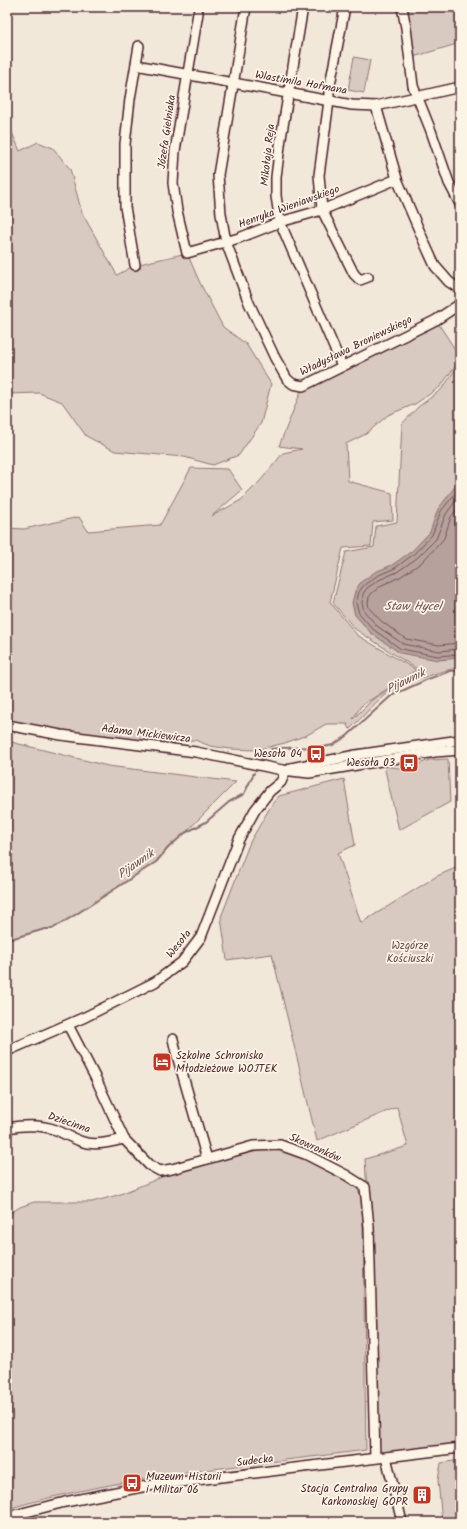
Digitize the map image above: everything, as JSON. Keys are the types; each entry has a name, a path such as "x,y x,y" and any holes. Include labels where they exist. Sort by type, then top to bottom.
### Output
{"street":[{"name":"Władysława Broniewskiego","path":"246,7 218,175 221,214 226,242 249,303 275,358 287,379 293,384 303,386 436,320 460,304"},
{"name":"Mikołaja Reja","path":"303,7 281,138 276,177 276,196 280,222 342,366"},
{"path":"345,7 330,90 319,175 322,210 354,274 360,280 368,277"},
{"path":"402,7 408,41 411,78 449,183 460,204"},
{"name":"Józefa Gielniaka","path":"187,253 172,183 175,151 198,13"},
{"path":"135,265 125,207 125,144 130,98 139,46"},
{"name":"Wlastimila Hofmana","path":"136,65 352,105 376,106 460,87"},
{"path":"376,106 397,179 435,266 449,282 460,289"},
{"name":"Henryka Wieniawskiego","path":"187,253 226,242 280,222 322,210 397,179"},
{"name":"Adama Mickiewicza","path":"7,725 61,735 196,752 282,770 309,773 358,764 460,750"},
{"name":"Adama Mickiewicza","path":"282,770 356,755 460,740"},
{"name":"Wesoła","path":"7,1051 68,1025 156,982 182,962 201,937 239,839 255,810 270,791 281,782 284,775 282,770"},
{"name":"Skowronków","path":"68,1025 124,1138 149,1165 160,1171 253,1146 280,1145 305,1154 346,1175 365,1187 369,1227 375,1458"},
{"path":"174,1039 176,1052 207,1159"},
{"name":"Dziecinna","path":"7,1128 20,1125 37,1125 86,1143 100,1144 124,1138"},
{"name":"Sudecka","path":"7,1517 65,1502 148,1486 460,1448"},
{"path":"386,1457 402,1522"}],"green space":[{"path":"402,7 460,7 460,43 410,58"},
{"path":"354,57 370,60 364,93 348,90"},
{"path":"7,121 20,151 38,142 53,148 70,169 82,213 117,275 135,265 187,253 200,283 223,327 246,344 271,384 261,423 239,455 213,465 184,457 115,451 86,436 62,402 39,393 7,394"},
{"path":"436,320 460,357 460,360 440,387 415,404 388,415 366,434 346,444 348,481 392,493 393,520 373,522 371,546 343,548 330,602 357,635 416,670 361,706 353,719 372,700 417,671 417,669 355,629 333,603 346,552 374,547 376,526 397,522 402,424 418,407 442,389 460,363 460,668 434,674 411,682 386,694 350,729 347,726 348,724 326,724 307,735 285,743 256,750 210,746 195,740 120,743 7,725 7,528 24,529 79,517 88,531 160,525 191,468 228,469 242,490 212,516 241,500 261,480 283,453 302,449 279,446 303,386"},
{"path":"7,741 108,766 236,782 169,847 156,862 52,929 45,929 7,940"},
{"path":"448,759 450,802 399,830 384,766 398,768 417,765 429,760"},
{"name":"Wzgórze Kościuszki","path":"344,779 355,845 338,853 361,923 437,876 460,866 460,1448 375,1458 369,1227 365,1159 408,1146 397,1107 317,1141 272,954 227,960 221,917 250,842 272,804 279,796"},
{"path":"281,1149 335,1172 353,1184 359,1193 363,1221 366,1450 141,1480 51,1497 7,1509 7,1215 20,1207 34,1202 92,1202 118,1195 172,1173 209,1162 259,1151"},
{"path":"460,1460 460,1522 442,1522 438,1480 441,1463"}],"water":[{"name":"Staw Hycel","path":"460,483 460,658 438,660 400,653 371,633 355,615 352,603 355,591 361,582 375,572 392,565 412,551 430,532 438,509 454,488"}],"waterway":[{"name":"Pijawnik","path":"260,761 271,749 324,747 333,745 347,736 391,696 428,679 450,671 460,670"},
{"name":"Pijawnik","path":"7,940 45,929 52,929 156,862 169,847 185,833 206,822 229,802 244,794 254,773"}],"place":[{"name":"Wesoła 04","path":"316,754"},
{"name":"Wesoła 03","path":"409,763"},
{"name":"Szkolne Schronisko Młodzieżowe WOJTEK","path":"162,1062"},
{"name":"Muzeum Historii i Militar 06","path":"132,1483"},
{"name":"Stacja Centralna Grupy Karkonoskiej GOPR","path":"422,1495"}]}
